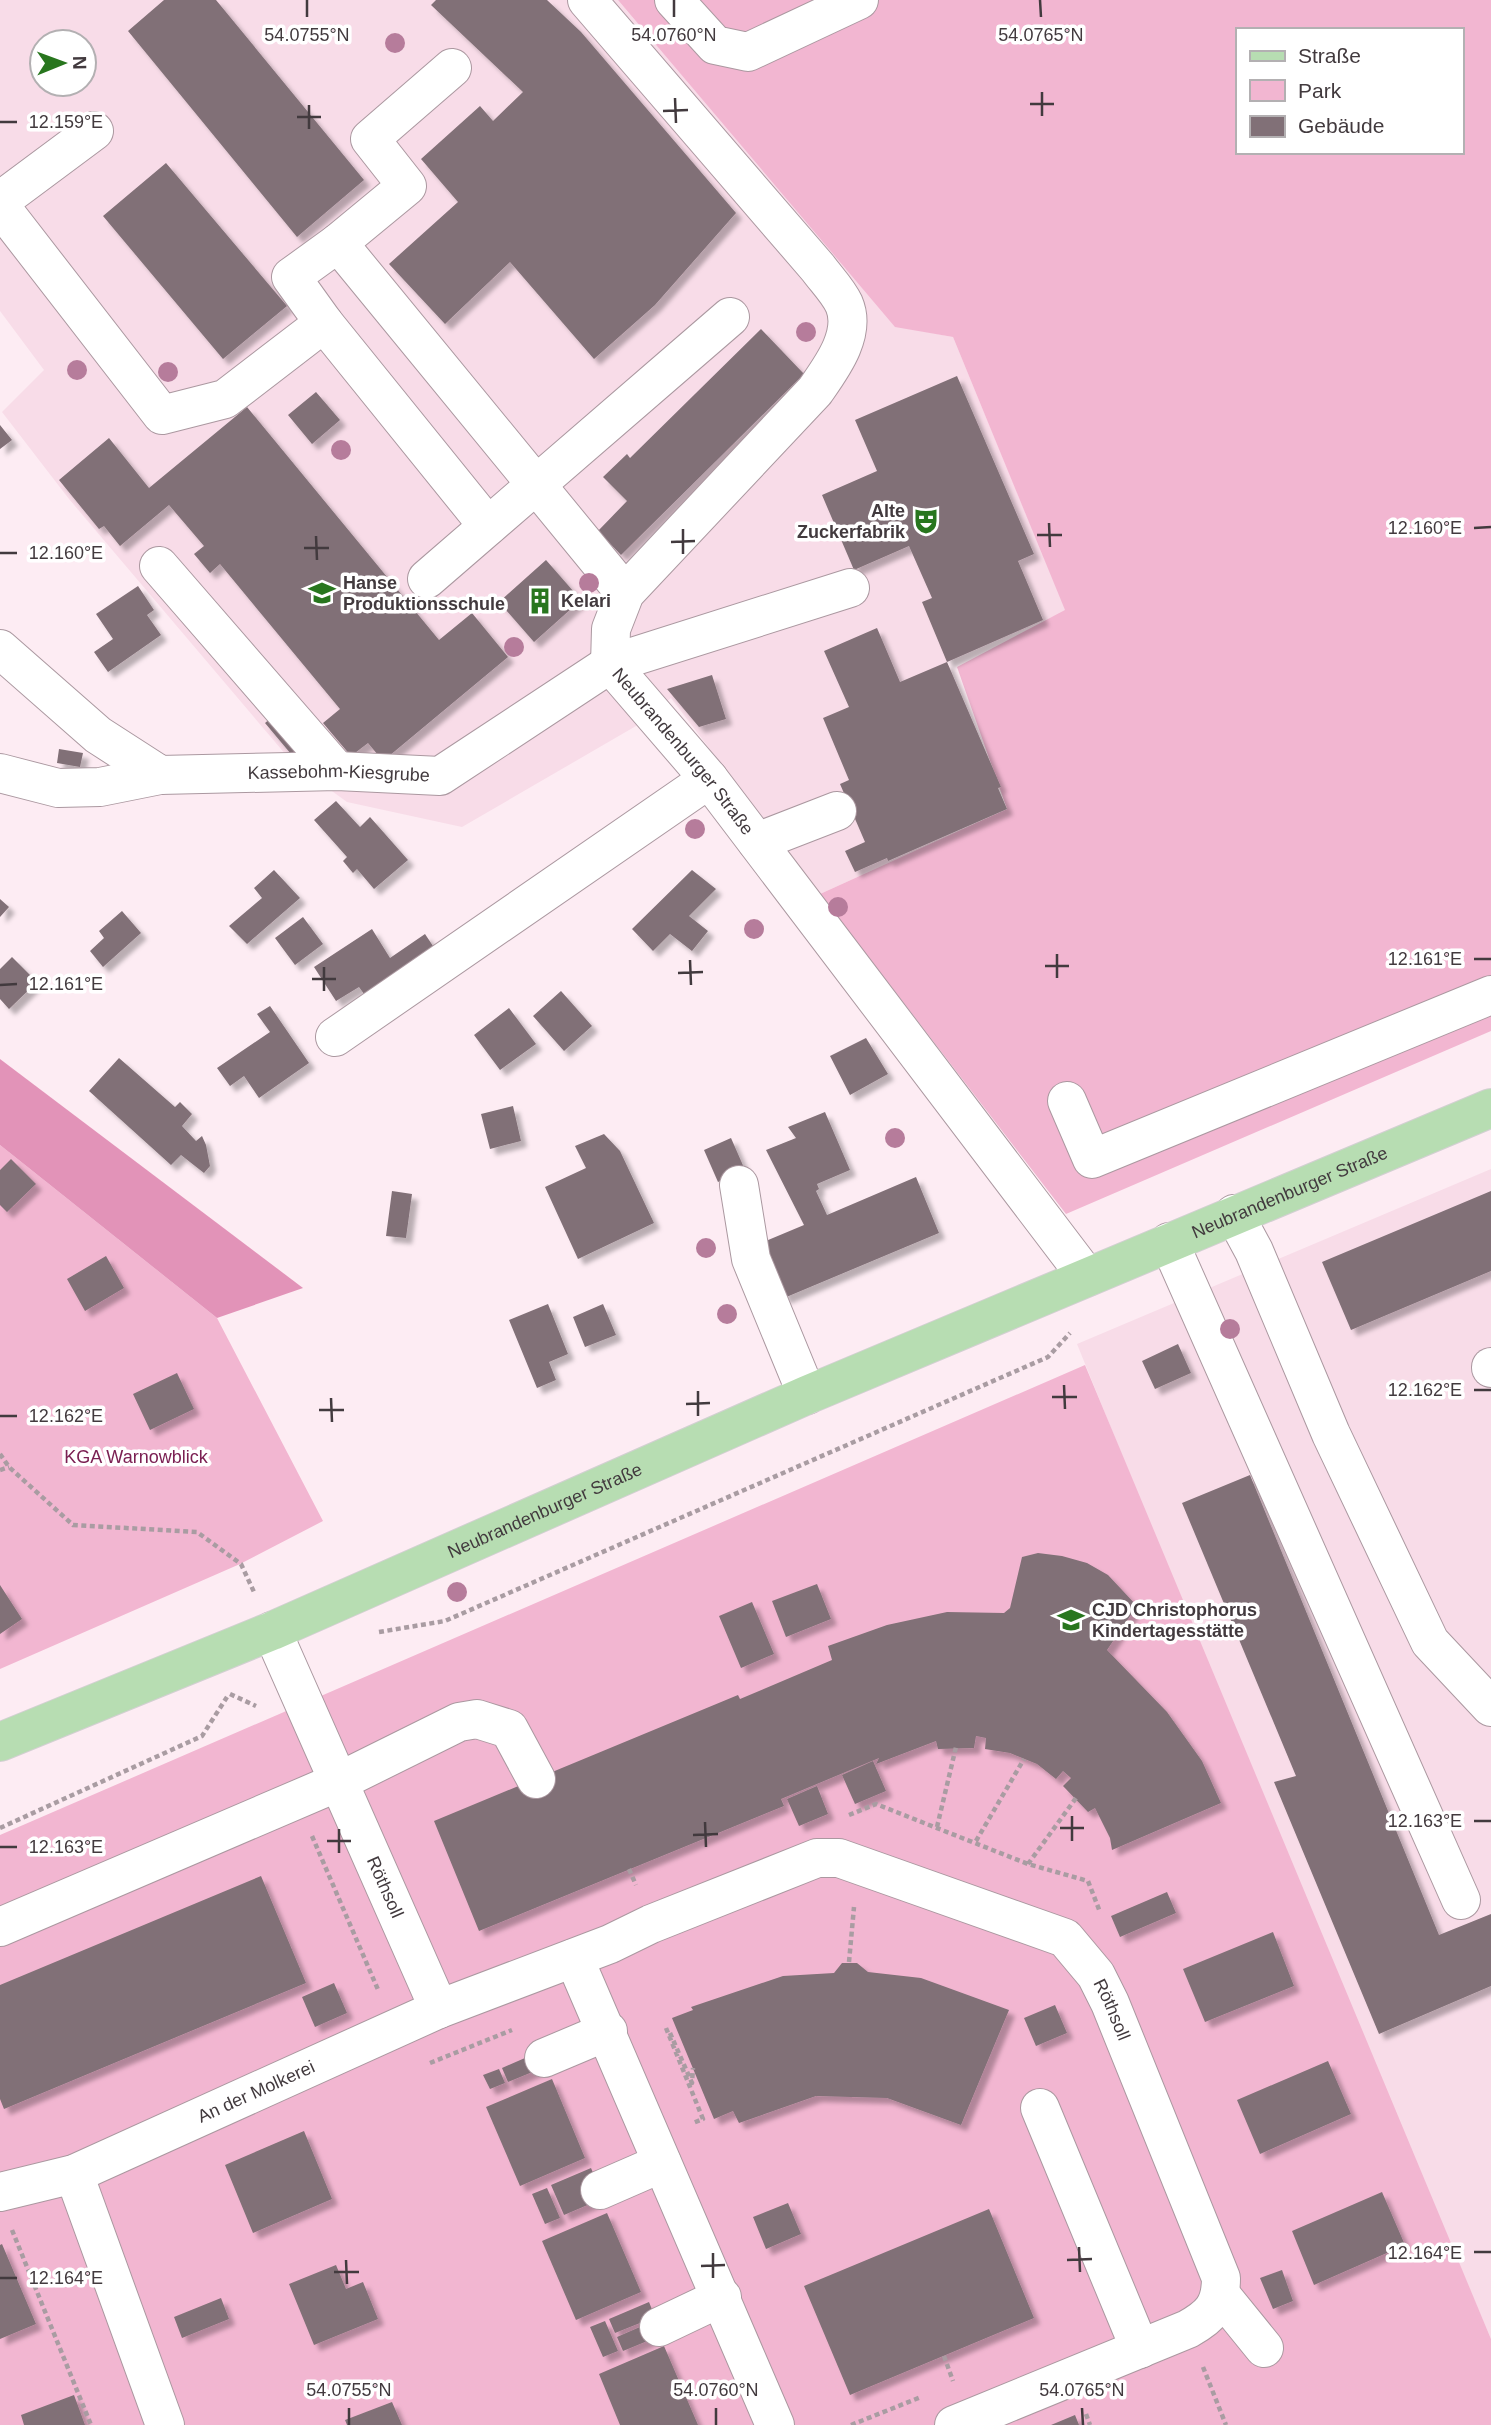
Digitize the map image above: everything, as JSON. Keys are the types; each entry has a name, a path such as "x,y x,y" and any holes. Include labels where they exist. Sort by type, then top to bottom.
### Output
{"main road":[{"name":"Neubrandenburger Straße","path":"0,1742 272,1631 807,1395 1491,1108"}],"street":[{"name":"Neubrandenburger Straße","path":"587,0 818,268 845,305 845,335 838,356 815,391 625,593 611,629 610,664 709,779 1087,1277"},
{"path":"674,0 715,45 748,52 859,0"},
{"path":"452,68 370,139 407,186 338,243 291,277 324,323 488,526"},
{"path":"94,131 0,204 162,415 225,399 324,323"},
{"path":"338,243 625,593"},
{"path":"427,579 730,317"},
{"path":"159,566 337,771"},
{"name":"Kassebohm-Kiesgrube","path":"0,773 58,788 100,787 160,775 337,771 440,776 610,664 850,588"},
{"path":"0,649 98,735 160,775"},
{"path":"335,1037 709,779"},
{"path":"757,842 837,811"},
{"path":"1067,1101 1092,1159 1491,995"},
{"path":"739,1185 751,1259 807,1395"},
{"path":"1234,1214 1254,1251 1331,1434 1430,1642 1491,1707"},
{"path":"1169,1242 1461,1900"},
{"name":"Röthsoll","path":"272,1631 439,2009 574,1958 651,1924 817,1858 839,1858 1065,1938 1096,1975 1110,2003 1221,2278 1221,2295"},
{"path":"0,1927 338,1782 459,1722 477,1719 509,1729 536,1779"},
{"path":"574,1958 718,2289 763,2421"},
{"name":"An der Molkerei","path":"5,2207 439,2009"},
{"path":"544,2058 608,2031"},
{"path":"1040,2108 1140,2349"},
{"path":"597,2183 659,2156"},
{"path":"74,2174 165,2425"},
{"path":"656,2319 718,2289"},
{"path":"954,2425 1188,2329 1211,2316 1221,2295 1264,2347"}],"path":[{"path":"372,1634 445,1622 1048,1357 1072,1331"},
{"path":"0,1454 9,1466 73,1525 197,1532 240,1564 272,1631"},
{"path":"0,1470 9,1466"},
{"path":"0,1828 202,1736 229,1694"},
{"path":"937,1827 956,1747"},
{"path":"976,1841 1024,1759"},
{"path":"1028,1864 1076,1798"},
{"path":"838,1820 876,1804 976,1841 1028,1864 1088,1881 1103,1919"},
{"path":"844,1902 867,1908"},
{"path":"849,1962 854,1903"},
{"path":"693,2068 692,2083 673,2036 666,2028 703,2119 693,2123"},
{"path":"5,2207 91,2425"},
{"path":"1188,2329 1226,2425"}],"shaded area":[{"path":"0,0 618,0 895,326 953,337 1066,611 947,662 1001,787 998,789 1007,809 820,894 671,698 636,726 462,827 347,802 292,762 69,499 2,412 44,370 0,311"},
{"path":"0,1059 303,1288 217,1318 0,1145"},
{"path":"1491,1169 1491,2339 1257,1788 1077,1344"}],"green space":[{"path":"618,0 1491,0 1491,1031 1066,1214 820,894 1007,809 957,667 1065,610 953,337 895,327"},
{"name":"KGA Warnowblick","path":"0,1145 217,1318 323,1521 240,1564 0,1669"},
{"path":"1085,1365 1491,2339 1491,2425 0,2425 0,1835"}],"building":[{"path":"164,0 216,0 364,180 297,237 128,31"},
{"path":"436,0 547,0 581,32 736,213 655,305 594,359 510,262 445,324 389,264 458,202 421,159 480,106 493,121 523,92 431,5"},
{"path":"166,163 287,306 223,359 103,216"},
{"path":"761,329 804,374 621,555 598,531 627,501 603,477 627,454 630,458"},
{"name":"Alte Zuckerfabrik","path":"957,376 1034,554 1018,561 1043,620 947,662 922,602 932,598 909,546 854,570 822,495 877,471 855,420"},
{"path":"316,392 340,420 312,444 288,415"},
{"name":"Hanse Produktionsschule","path":"247,407 439,640 472,613 508,657 383,761 368,743 351,756 323,723 340,709 220,564 210,573 194,554 204,546 169,505 120,546 104,526 99,529 59,480 109,438 149,488"},
{"path":"0,425 12,440 0,449"},
{"name":"Kelari","path":"546,560 581,600 534,642 499,602"},
{"path":"138,586 154,610 147,615 161,635 108,672 94,652 113,639 96,614"},
{"path":"877,628 900,682 947,662 1001,787 998,788 1007,809 888,861 887,858 855,872 845,851 865,842 840,784 849,780 823,718 849,707 824,651"},
{"path":"712,675 726,719 699,727 667,689"},
{"path":"277,713 302,745 291,754 265,723"},
{"path":"59,749 83,753 80,767 57,763"},
{"path":"336,801 360,827 370,817 408,860 374,889 357,869 353,873 343,861 347,857 314,820"},
{"path":"274,870 300,898 247,944 229,926 262,898 254,888"},
{"path":"692,870 716,889 689,916 708,931 692,951 670,934 653,951 632,929"},
{"path":"0,899 9,907 0,917"},
{"path":"122,911 141,933 103,967 90,951 104,938 99,931"},
{"path":"303,917 323,944 295,965 275,938"},
{"path":"372,929 390,958 425,934 437,952 367,998 359,987 336,1001 314,967"},
{"path":"12,957 37,982 9,1009 0,999 0,969"},
{"path":"561,991 592,1026 564,1051 533,1016"},
{"path":"270,1006 309,1063 259,1098 244,1076 230,1086 217,1068 270,1032 257,1014"},
{"path":"509,1008 536,1044 500,1070 474,1035"},
{"path":"866,1038 888,1074 850,1095 830,1056"},
{"path":"119,1058 175,1107 180,1102 192,1114 182,1126 196,1141 202,1136 210,1166 204,1173 181,1155 171,1165 89,1091"},
{"path":"513,1106 521,1141 490,1149 481,1114"},
{"path":"825,1112 850,1170 817,1184 819,1189 816,1191 827,1215 916,1177 939,1233 784,1298 761,1243 804,1225 766,1150 796,1138 788,1127"},
{"path":"604,1134 620,1151 654,1223 578,1259 545,1187 586,1168 575,1146"},
{"path":"731,1138 745,1170 718,1182 704,1150"},
{"path":"11,1159 36,1184 7,1212 0,1205 0,1170"},
{"path":"392,1191 412,1194 406,1238 386,1236"},
{"path":"1491,1191 1491,1271 1351,1330 1322,1262"},
{"path":"106,1256 124,1288 85,1311 67,1279"},
{"path":"548,1304 568,1354 549,1362 556,1380 537,1388 509,1320"},
{"path":"603,1304 616,1335 585,1347 573,1317"},
{"path":"1178,1344 1191,1373 1155,1389 1142,1361"},
{"path":"177,1373 194,1409 150,1430 133,1394"},
{"path":"1250,1475 1439,1935 1491,1914 1491,1986 1379,2034 1274,1782 1296,1776 1182,1503"},
{"path":"1038,1553 1087,1563 1108,1575 1137,1606 1107,1650 1167,1712 1202,1761 1221,1803 1112,1850 1110,1838 1095,1808 1088,1812 1063,1786 1071,1778 1063,1771 1056,1779 1037,1764 1010,1753 985,1749 986,1738 976,1736 974,1748 938,1749 936,1741 876,1764 879,1758 781,1799 784,1806 479,1931 434,1821 738,1695 740,1699 832,1660 828,1646 887,1625 947,1612 1004,1613 1010,1608 1022,1557"},
{"path":"817,1584 831,1619 786,1637 772,1601"},
{"path":"0,1585 22,1619 0,1634"},
{"path":"752,1602 774,1654 741,1668 719,1616"},
{"path":"873,1761 886,1791 855,1804 842,1775"},
{"path":"817,1786 828,1814 799,1826 787,1799"},
{"path":"261,1876 306,1983 4,2109 0,2099 0,1985"},
{"path":"1167,1892 1176,1913 1120,1937 1111,1916"},
{"path":"1273,1932 1294,1986 1205,2022 1183,1969"},
{"path":"842,1963 857,1963 868,1972 921,1978 1009,2010 961,2125 887,2098 816,2096 739,2123 733,2111 714,2119 672,2018 693,2010 691,2007 783,1976 834,1973"},
{"path":"334,1983 347,2013 315,2027 302,1997"},
{"path":"1055,2005 1067,2033 1036,2046 1024,2018"},
{"path":"541,2051 547,2066 508,2082 502,2068"},
{"path":"1328,2061 1351,2114 1260,2154 1237,2100"},
{"path":"499,2069 505,2083 490,2089 483,2075"},
{"path":"552,2079 585,2158 520,2186 486,2107"},
{"path":"304,2131 332,2199 253,2233 225,2165"},
{"path":"591,2168 604,2198 564,2215 551,2185"},
{"path":"547,2188 560,2218 545,2224 532,2194"},
{"path":"1382,2192 1405,2245 1314,2285 1292,2231"},
{"path":"788,2203 801,2234 766,2249 753,2217"},
{"path":"989,2209 1034,2318 850,2395 804,2286"},
{"path":"607,2213 641,2292 576,2320 542,2241"},
{"path":"2,2244 36,2324 0,2339 0,2245"},
{"path":"336,2265 346,2289 363,2282 378,2319 314,2345 289,2284"},
{"path":"1282,2270 1293,2301 1273,2309 1260,2278"},
{"path":"221,2298 229,2319 182,2338 174,2317"},
{"path":"649,2302 655,2317 615,2333 609,2319"},
{"path":"656,2320 662,2335 623,2351 617,2337"},
{"path":"605,2321 618,2351 603,2357 590,2327"},
{"path":"664,2346 698,2425 620,2425 599,2374"},
{"path":"74,2395 85,2425 24,2425 21,2415"},
{"path":"392,2402 402,2425 347,2425 345,2420"},
{"path":"1075,2415 1079,2425 1051,2425"}],"place":[{"name":"Alte Zuckerfabrik","path":"926,521"},
{"name":"Hanse Produktionsschule","path":"322,593"},
{"name":"Kelari","path":"540,601"},
{"name":"CJD Christophorus Kindertagesstätte","path":"1071,1620"}]}
